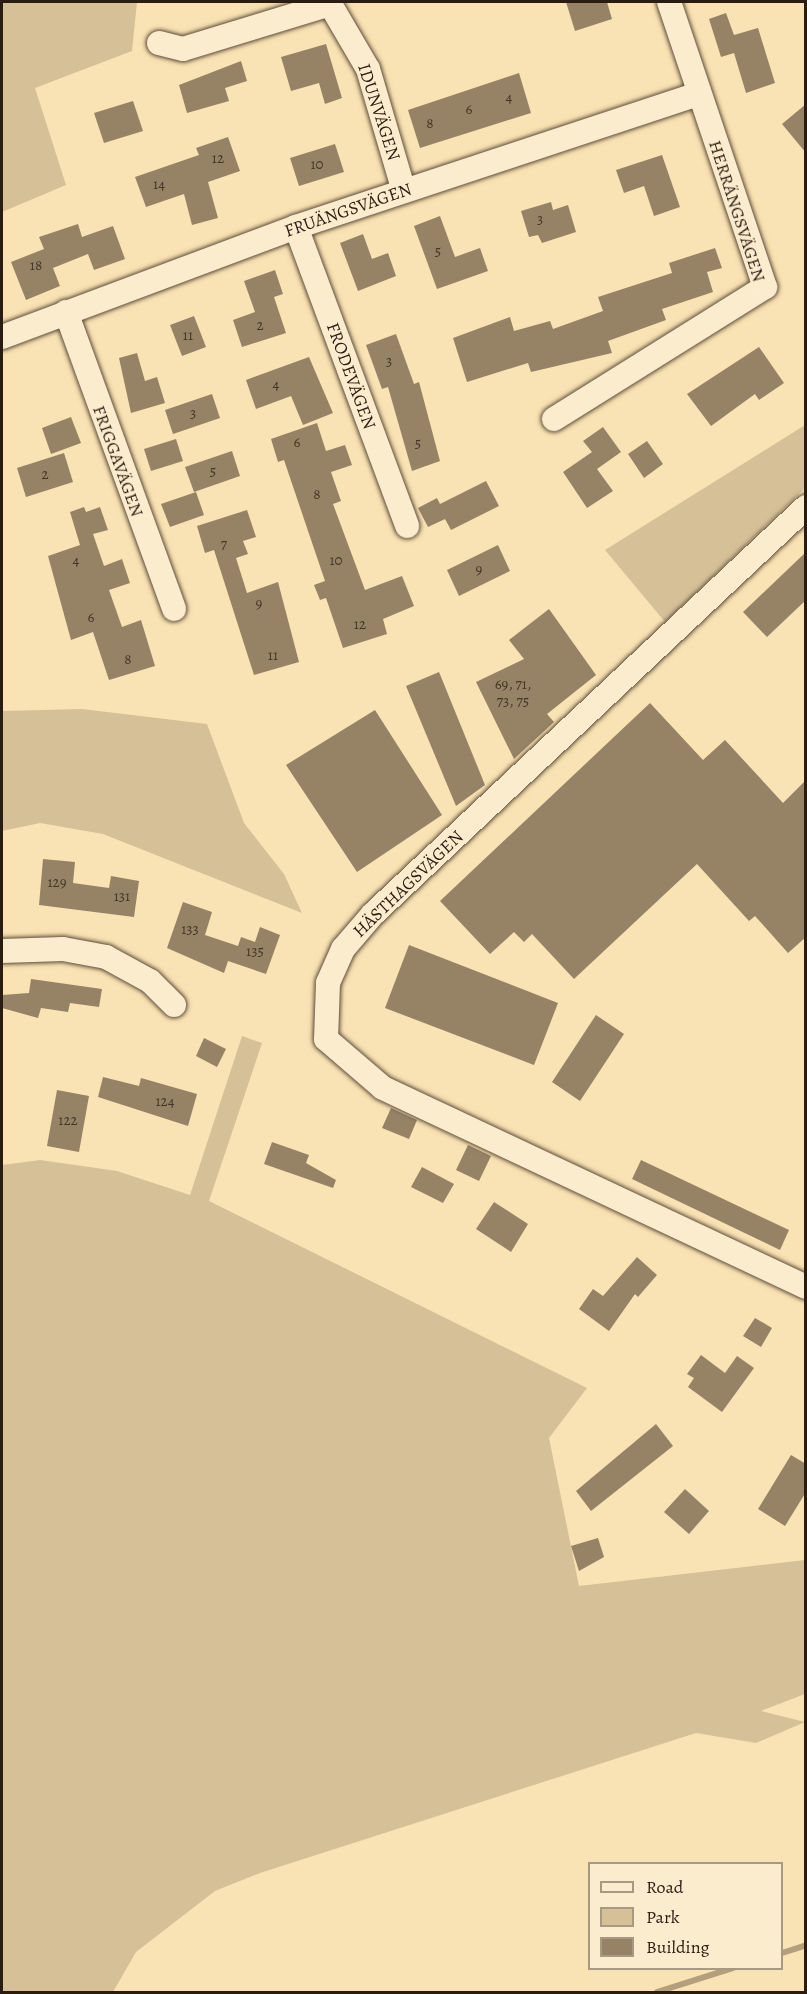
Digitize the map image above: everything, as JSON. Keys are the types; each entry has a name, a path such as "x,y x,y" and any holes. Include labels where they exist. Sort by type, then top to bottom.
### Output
{"street":[{"name":"HERRÄNGSVÄGEN","path":"554,419 765,287 698,94 669,2"},
{"name":"IDUNVÄGEN","path":"159,43 183,49 330,3 368,69 404,191"},
{"name":"FRUÄNGSVÄGEN","path":"2,337 296,227 698,94"},
{"name":"FRODEVÄGEN","path":"296,227 407,526"},
{"name":"FRIGGAVÄGEN","path":"66,312 174,609"},
{"name":"HÄSTHAGSVÄGEN","path":"806,507 373,914 343,949 328,983 326,1038 383,1088 806,1287"},
{"path":"2,951 63,950 105,957 150,981 174,1005"}],"green space":[{"path":"2,2 137,2 132,51 35,88 66,185 2,212"},
{"path":"805,425 805,488 665,622 605,550"},
{"path":"82,709 207,724 244,823 284,874 302,913 103,834 40,823 2,831 2,711"},
{"path":"242,1036 262,1043 209,1201 587,1388 549,1438 579,1586 805,1560 805,1694 761,1711 805,1722 756,1743 696,1733 260,1873 215,1891 136,1952 113,1992 2,1992 2,1165 40,1160 117,1171 190,1195"}],"building":[{"path":"566,2 607,2 612,19 575,31"},
{"path":"726,13 734,35 758,28 775,83 746,93 734,53 721,57 709,19"},
{"path":"326,44 342,98 325,104 319,83 291,91 281,57"},
{"path":"241,61 247,81 225,88 229,101 187,113 179,85"},
{"path":"519,73 531,113 420,148 408,110"},
{"path":"133,101 143,131 104,143 94,113"},
{"path":"806,104 806,153 782,124"},
{"path":"228,137 240,171 208,182 218,218 192,225 184,194 146,207 135,177 199,155 196,148"},
{"path":"335,144 344,172 299,186 290,158"},
{"path":"662,155 680,207 654,216 644,186 624,193 616,170"},
{"path":"551,202 553,210 568,205 576,232 542,243 538,235 529,237 521,211"},
{"path":"440,216 455,257 480,248 488,271 437,289 414,226"},
{"path":"78,224 82,237 113,226 125,259 94,270 88,254 53,268 60,286 26,300 11,262 44,249 39,237"},
{"path":"363,234 372,259 388,253 396,276 358,291 340,243"},
{"path":"715,248 722,268 707,272 713,292 662,309 666,320 608,341 612,353 531,372 528,363 467,382 453,338 510,317 514,331 550,321 553,329 603,311 598,297 672,273 669,263"},
{"path":"275,270 283,294 274,297 286,333 242,347 233,320 255,312 244,281"},
{"path":"194,316 206,347 182,356 170,325"},
{"path":"396,334 414,384 419,382 440,461 412,471 388,387 382,389 366,345"},
{"path":"759,347 784,383 759,400 755,394 711,426 687,394"},
{"path":"137,353 145,381 157,377 165,403 131,413 119,358"},
{"path":"309,357 333,413 303,425 291,396 256,409 246,380"},
{"path":"212,394 220,418 173,434 165,410"},
{"path":"71,417 81,443 51,454 42,428"},
{"path":"317,423 326,451 345,445 352,465 331,472 341,501 333,504 365,590 402,576 414,606 383,619 387,634 343,648 326,598 320,600 314,585 325,581 284,460 278,462 271,439"},
{"path":"603,427 621,452 597,469 613,491 587,508 563,472 592,452 583,441"},
{"path":"176,439 183,461 151,471 144,449"},
{"path":"647,441 663,464 644,478 628,454"},
{"path":"232,451 240,476 194,492 185,467"},
{"path":"64,453 73,482 26,497 17,468"},
{"path":"486,481 499,506 451,530 445,519 428,527 418,508 437,498 440,504"},
{"path":"196,492 204,515 170,527 161,504"},
{"path":"84,507 86,512 100,507 108,530 93,534 104,566 122,559 130,583 109,590 122,627 141,620 155,666 109,680 93,632 71,640 48,556 80,545 70,512"},
{"path":"247,510 256,537 243,541 248,554 236,558 247,593 278,582 299,662 254,675 214,550 205,553 197,526"},
{"path":"498,545 510,571 459,596 447,570"},
{"path":"806,552 806,600 767,637 743,612"},
{"path":"549,609 596,675 547,714 554,722 514,759 476,682 524,659 509,640"},
{"path":"439,672 485,785 456,806 406,686"},
{"path":"650,703 703,760 725,740 783,803 806,780 806,937 788,953 755,916 749,921 697,864 574,979 532,934 524,942 514,932 490,954 440,901"},
{"path":"375,710 442,815 357,872 286,765"},
{"path":"43,859 75,862 73,883 109,888 111,876 139,881 134,917 39,905"},
{"path":"183,902 212,912 205,935 238,946 241,937 255,942 260,927 280,935 266,974 228,961 224,973 167,948"},
{"path":"409,945 558,1003 534,1065 385,1008"},
{"path":"31,979 102,989 99,1007 70,1003 68,1012 41,1008 38,1018 2,1008 2,995 29,993"},
{"path":"596,1015 624,1034 580,1101 552,1082"},
{"path":"204,1038 226,1049 217,1067 196,1056"},
{"path":"103,1077 139,1086 141,1078 197,1094 188,1126 98,1097"},
{"path":"57,1090 89,1096 79,1152 47,1146"},
{"path":"391,1108 417,1120 409,1139 382,1128"},
{"path":"272,1142 309,1155 306,1163 336,1180 333,1188 264,1164"},
{"path":"468,1145 491,1156 479,1181 456,1170"},
{"path":"641,1160 789,1230 780,1250 632,1179"},
{"path":"422,1167 454,1184 443,1203 411,1187"},
{"path":"494,1202 528,1224 511,1252 476,1229"},
{"path":"637,1257 657,1275 638,1297 635,1294 609,1331 579,1309 593,1289 603,1296"},
{"path":"755,1318 772,1328 761,1347 743,1336"},
{"path":"701,1355 725,1373 737,1356 754,1368 722,1412 688,1387 694,1378 687,1374"},
{"path":"656,1424 673,1446 591,1511 576,1491"},
{"path":"791,1455 806,1464 806,1492 785,1526 758,1509"},
{"path":"685,1489 709,1511 689,1534 664,1512"},
{"path":"598,1538 604,1557 579,1571 571,1546"}],"waterway":[{"path":"783,1953 806,1945"},
{"path":"657,1992 727,1970"}]}
